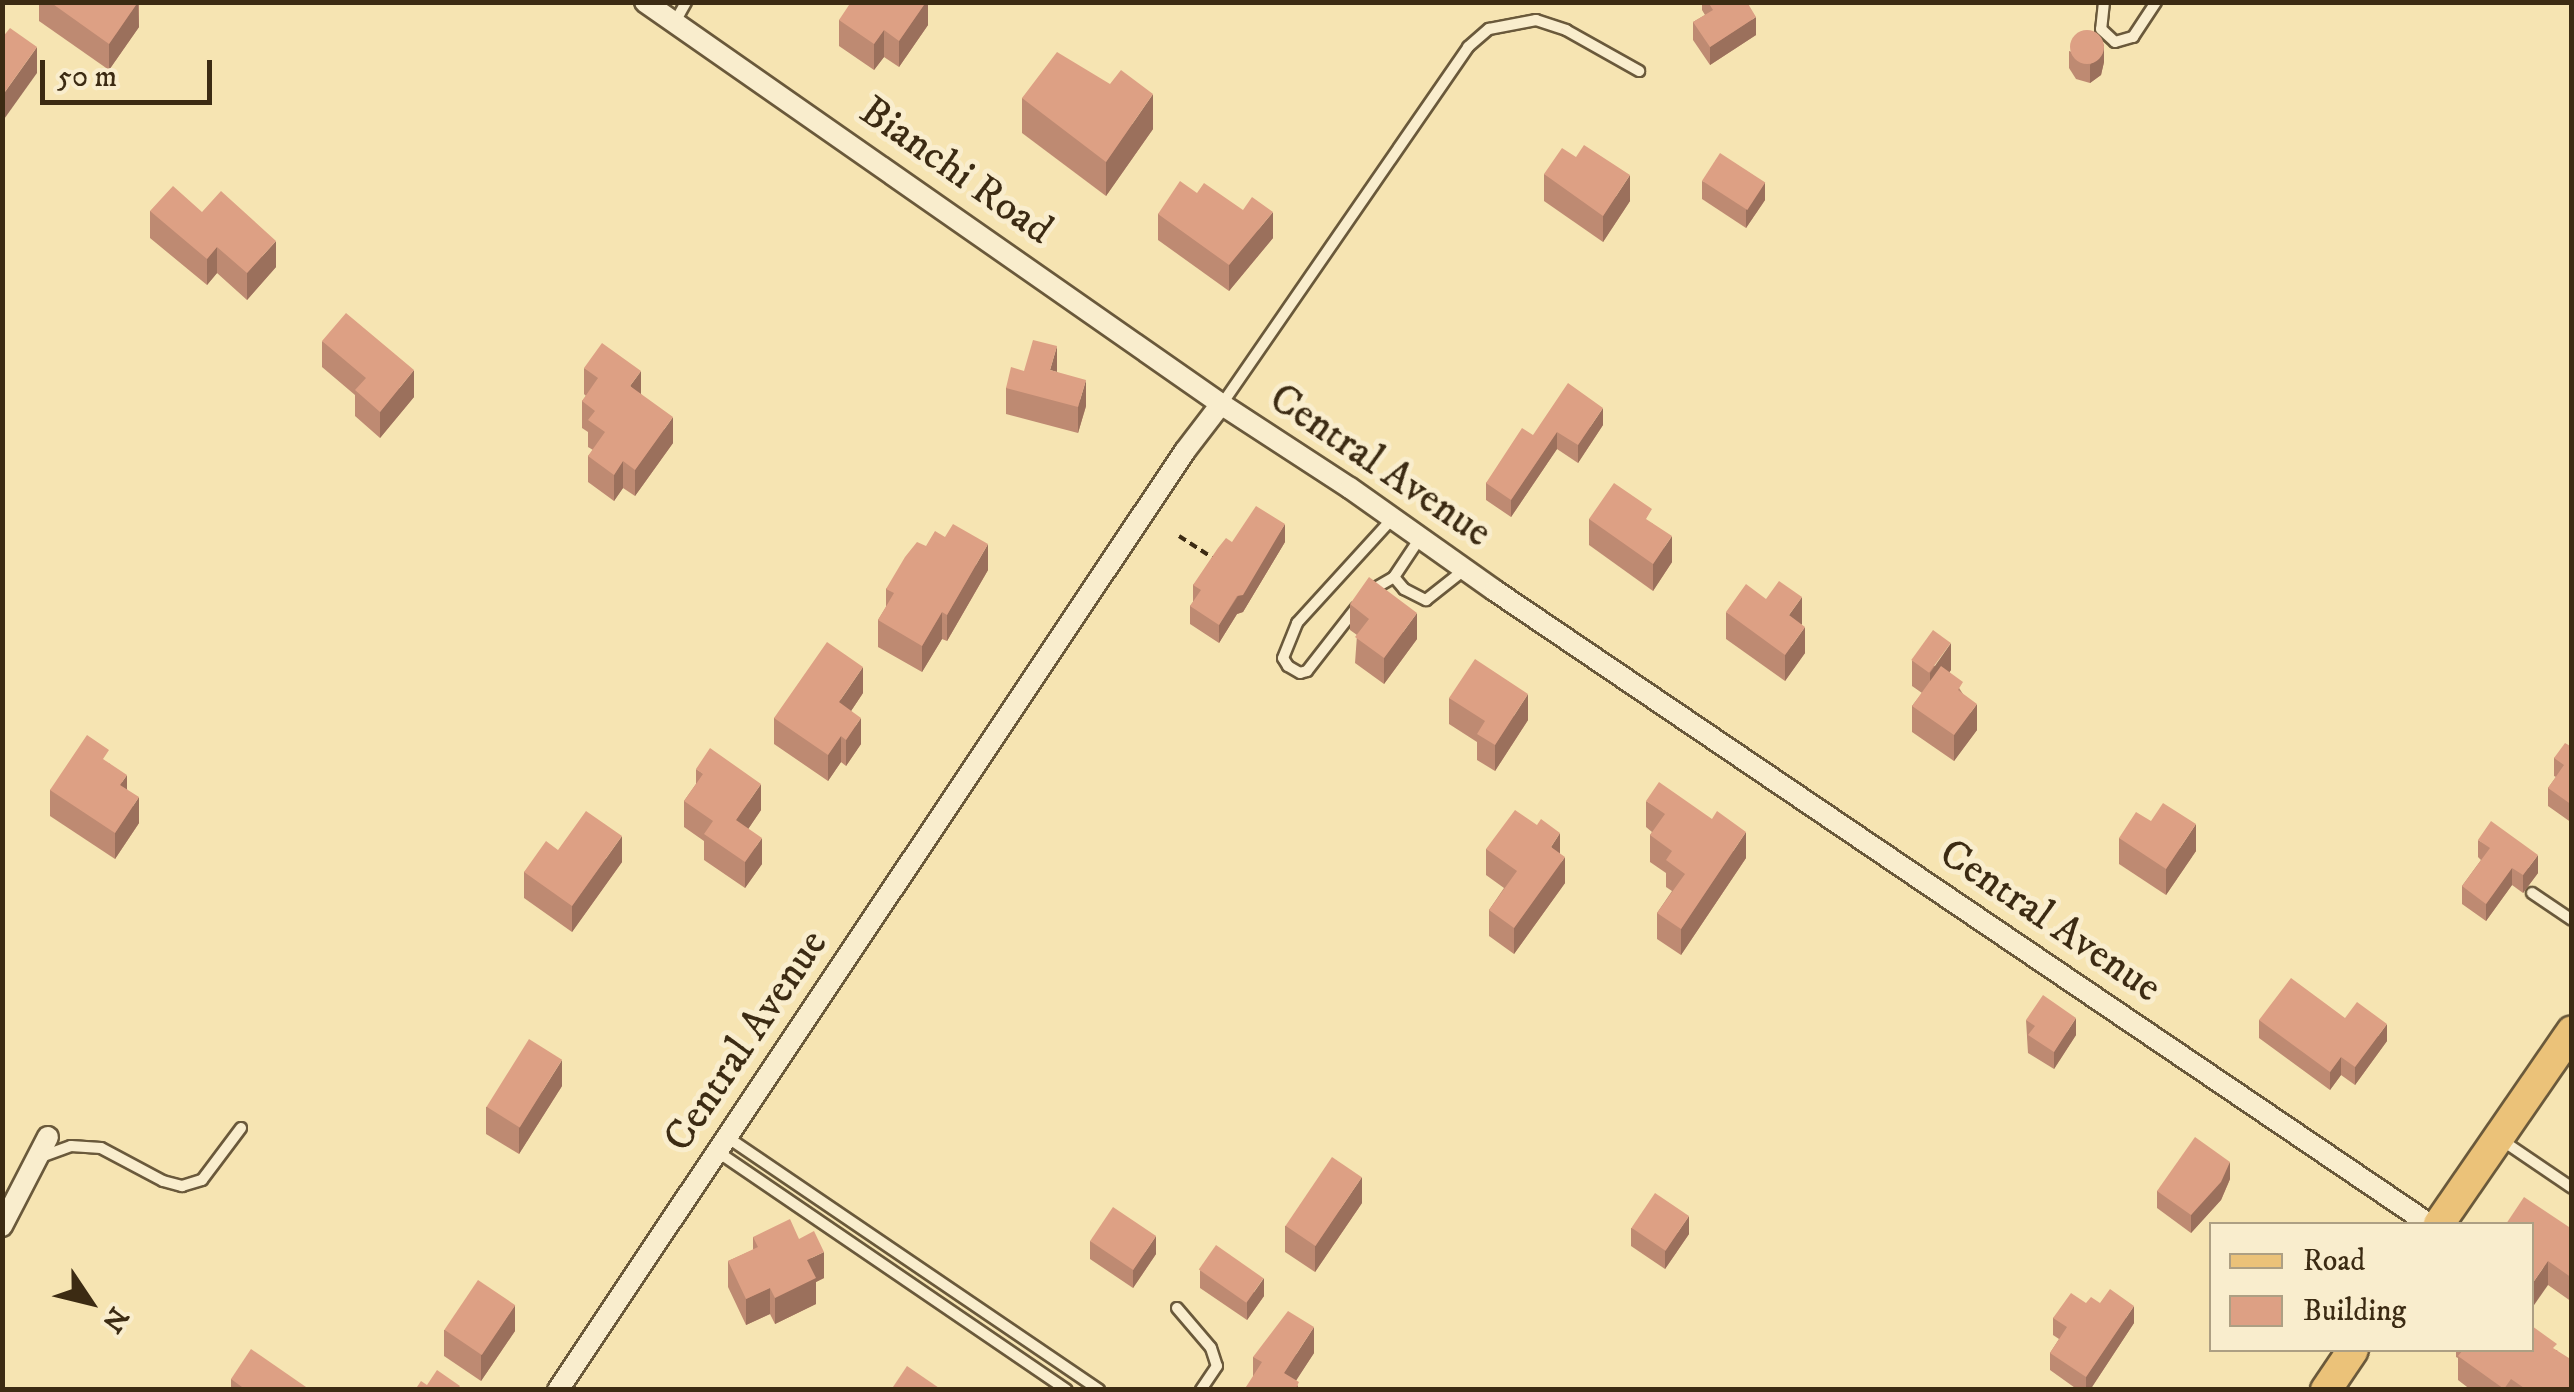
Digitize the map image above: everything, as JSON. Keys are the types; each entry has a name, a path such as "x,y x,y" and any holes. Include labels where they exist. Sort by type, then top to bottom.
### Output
{"main road":[{"path":"2441,1222 2572,1032"},
{"path":"2326,1390 2352,1352"}],"street":[{"name":"Bianchi Road","path":"645,2 1221,404"},
{"name":"Central Avenue","path":"566,1387 722,1144 1185,450 1221,404 2426,1222"},
{"path":"2,1226 48,1136"}],"lane":[{"path":"674,22 686,2"},
{"path":"2104,2 2101,29 2115,42 2132,38 2156,2"},
{"path":"1221,404 1468,47 1489,30 1536,20 1566,30 1638,71"},
{"path":"1393,518 1297,623 1283,658 1288,666 1300,672 1307,670 1364,596 1394,577 1420,538"},
{"path":"1394,577 1412,594 1426,600 1464,569"},
{"path":"2532,892 2572,920"},
{"path":"38,1158 71,1146 100,1148 163,1181 182,1186 202,1180 241,1128"},
{"path":"2499,1138 2572,1188"},
{"path":"722,1144 1067,1390"},
{"path":"722,1144 1100,1390"},
{"path":"1177,1308 1211,1348 1217,1366 1201,1390"}],"path":[{"path":"1179,536 1221,563"}],"building":[{"path":"50,2 138,2 109,44"},
{"path":"851,2 926,2 899,41 884,30 874,44 839,20"},
{"path":"1708,2 1747,2 1756,17 1710,47 1693,22 1713,10"},
{"path":"10,28 37,47 2,96 2,38"},
{"path":"2087,30 2099,35 2104,47 2099,59 2087,64 2075,59 2070,47 2075,35"},
{"path":"1057,52 1110,84 1121,70 1153,94 1106,162 1022,98"},
{"path":"1584,145 1630,175 1603,216 1544,174 1562,148 1576,157"},
{"path":"1720,153 1765,182 1747,210 1702,181"},
{"path":"1180,181 1197,193 1204,183 1243,210 1252,197 1273,212 1229,265 1158,214"},
{"path":"173,186 202,212 221,191 276,241 247,273 217,247 207,259 150,211"},
{"path":"346,313 414,370 380,412 355,390 366,378 322,341"},
{"path":"1033,340 1057,346 1050,370 1086,380 1078,407 1006,388 1011,367 1024,371"},
{"path":"602,343 641,371 630,386 673,417 635,470 623,461 614,475 588,456 605,432 588,420 595,411 582,401 598,378 584,368"},
{"path":"1568,383 1603,408 1578,445 1557,432 1511,500 1486,483 1522,428 1533,435"},
{"path":"1614,483 1652,509 1646,519 1672,536 1653,564 1589,519"},
{"path":"1256,506 1285,524 1243,595 1237,596 1219,625 1190,606 1201,590 1193,585 1226,538 1232,542"},
{"path":"953,524 988,544 947,615 942,612 922,646 878,620 894,593 886,589 905,557 917,542 926,546 935,531 945,537"},
{"path":"1369,577 1417,613 1384,658 1355,637 1369,619 1350,604"},
{"path":"1779,581 1802,597 1789,615 1805,627 1785,655 1726,612 1746,584 1766,599"},
{"path":"1933,630 1951,643 1929,673 1911,660"},
{"path":"827,642 863,667 839,702 861,718 846,740 841,736 828,755 774,718"},
{"path":"1475,659 1528,694 1495,745 1477,734 1485,721 1449,698"},
{"path":"1941,666 1963,682 1958,690 1977,704 1954,735 1912,706"},
{"path":"87,735 109,750 103,759 127,775 120,785 139,797 115,833 50,790"},
{"path":"2565,743 2572,747 2572,805 2548,788 2564,765 2554,758"},
{"path":"710,748 761,784 736,820 762,838 745,862 704,834 713,821 684,801 703,774 696,769"},
{"path":"1659,782 1712,819 1717,811 1746,832 1681,929 1657,913 1685,874 1666,860 1672,851 1650,835 1665,814 1646,801"},
{"path":"2163,803 2196,824 2166,869 2119,838 2136,812 2151,821"},
{"path":"1515,810 1537,825 1541,819 1560,833 1551,847 1565,857 1514,928 1489,910 1517,871 1486,849"},
{"path":"586,811 622,836 572,906 524,872 546,841 558,850"},
{"path":"2491,821 2538,855 2523,875 2512,868 2486,904 2462,886 2490,848 2478,840"},
{"path":"2291,978 2345,1018 2357,1002 2387,1024 2355,1067 2341,1057 2330,1072 2259,1020"},
{"path":"2043,995 2076,1018 2054,1052 2028,1035 2035,1026 2026,1020"},
{"path":"529,1039 562,1060 520,1128 487,1107"},
{"path":"2195,1137 2230,1162 2221,1182 2191,1215 2157,1191"},
{"path":"1332,1157 1362,1177 1315,1246 1286,1226"},
{"path":"1655,1193 1689,1216 1666,1251 1632,1228"},
{"path":"2524,1197 2572,1229 2572,1278 2548,1261 2534,1281 2534,1222 2507,1222"},
{"path":"1113,1207 1156,1236 1133,1270 1090,1241"},
{"path":"790,1219 799,1239 814,1231 824,1252 807,1260 816,1278 775,1298 770,1288 746,1299 728,1261 758,1247 753,1237"},
{"path":"1216,1245 1264,1278 1246,1303 1199,1270"},
{"path":"478,1280 515,1305 482,1355 444,1330"},
{"path":"2110,1289 2134,1306 2086,1377 2050,1353 2067,1327 2053,1318 2071,1293 2086,1303 2091,1297 2100,1303"},
{"path":"1288,1311 1314,1327 1284,1373 1299,1382 1295,1390 1244,1390 1262,1362 1253,1357"},
{"path":"2534,1327 2557,1344 2553,1348 2572,1360 2572,1390 2527,1390 2511,1379 2504,1389 2458,1356 2461,1352 2534,1352"},
{"path":"251,1349 306,1387 304,1390 246,1390 231,1379"},
{"path":"907,1366 942,1390 891,1390"},
{"path":"437,1370 460,1386 457,1390 415,1390 421,1381 427,1385"}]}
